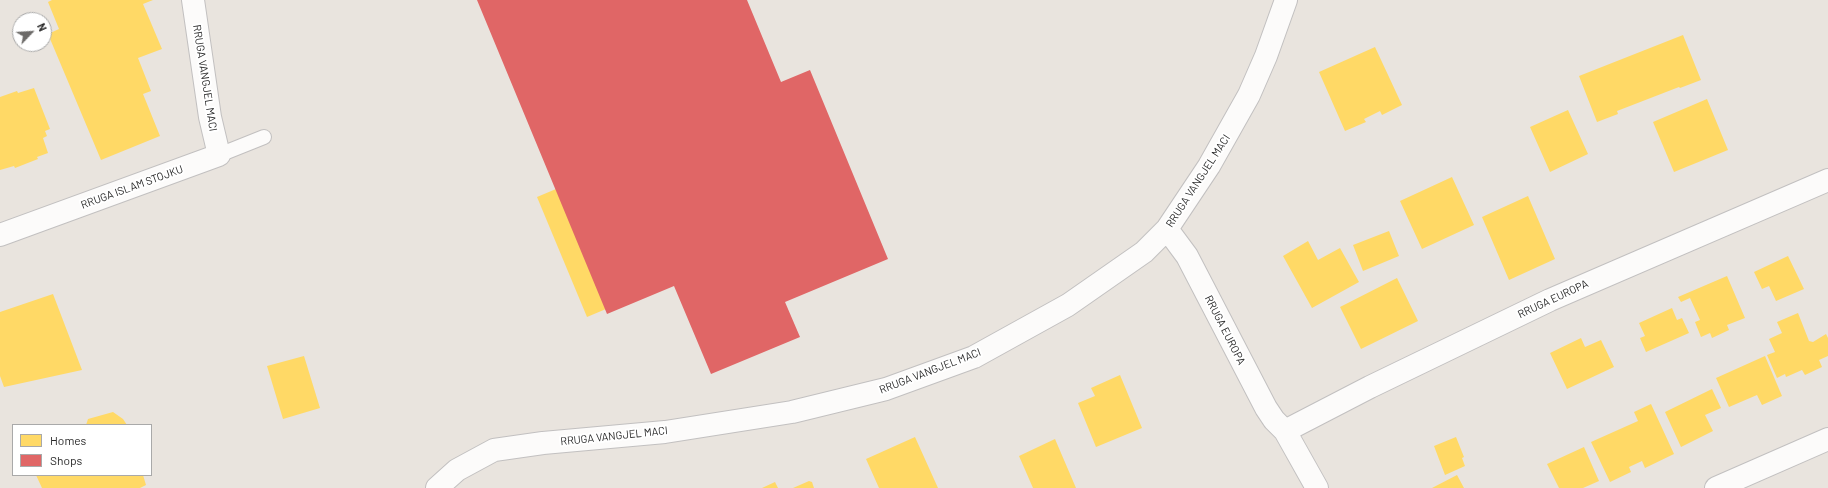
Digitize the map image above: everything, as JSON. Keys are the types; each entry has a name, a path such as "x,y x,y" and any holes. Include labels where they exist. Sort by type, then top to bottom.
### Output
{"street":[{"name":"RRUGA VANGJEL MACI","path":"193,0 210,117 219,155"},
{"name":"RRUGA VANGJEL MACI","path":"437,488 457,470 494,450 543,443 665,432 792,412 886,389 974,357 1068,305 1144,252 1167,229 1209,166 1246,102 1266,56 1286,0"},
{"name":"RRUGA ISLAM STOJKU","path":"0,234 219,155"},
{"name":"RRUGA EUROPA","path":"1284,431 1370,387 1550,300 1828,180"},
{"name":"RRUGA EUROPA","path":"1167,229 1187,256 1266,408 1284,431 1317,488"},
{"path":"1716,488 1828,438"}],"lane":[{"name":"RRUGA ISLAM STOJKU","path":"219,155 264,137"}],"building: Homes":[{"path":"52,0 153,0 143,4 162,49 138,58 151,91 143,94 160,136 101,160 52,44 52,32 59,29 48,2"},
{"path":"1683,35 1701,80 1617,111 1618,114 1597,122 1579,76"},
{"path":"1375,47 1402,105 1382,115 1380,111 1364,119 1366,122 1345,131 1319,72"},
{"path":"34,88 50,129 45,131 47,136 43,138 48,153 37,157 38,159 15,168 14,166 0,170 0,97 17,91 18,93"},
{"path":"1707,99 1728,150 1674,172 1653,122"},
{"path":"1568,110 1588,154 1550,172 1530,127"},
{"path":"1452,177 1474,225 1422,249 1400,201"},
{"path":"556,189 606,309 587,317 537,197"},
{"path":"1528,196 1555,259 1509,280 1482,217"},
{"path":"1389,231 1399,256 1363,271 1353,245"},
{"path":"1308,241 1318,260 1340,248 1359,282 1312,308 1283,256"},
{"path":"1788,256 1804,289 1776,301 1769,286 1762,289 1754,272"},
{"path":"1727,276 1745,318 1727,325 1729,330 1712,338 1710,333 1701,337 1695,322 1700,320 1690,298 1681,302 1678,297"},
{"path":"1397,278 1418,321 1361,349 1340,307"},
{"path":"53,294 82,370 4,387 0,376 0,312"},
{"path":"1672,308 1677,320 1682,318 1689,333 1646,352 1640,338 1645,336 1639,323"},
{"path":"1798,313 1809,341 1813,342 1826,334 1828,338 1828,356 1819,360 1822,367 1805,375 1802,370 1786,377 1785,374 1777,378 1767,355 1775,352 1769,339 1782,333 1777,322"},
{"path":"1581,338 1585,347 1601,340 1614,367 1567,389 1550,353"},
{"path":"304,356 320,408 283,419 267,366"},
{"path":"1765,356 1782,396 1762,405 1757,395 1729,407 1716,378"},
{"path":"1120,375 1142,428 1096,447 1078,403 1095,396 1091,388"},
{"path":"1712,389 1721,408 1705,415 1713,431 1681,447 1665,412"},
{"path":"1651,404 1674,454 1645,468 1642,461 1629,467 1631,472 1610,482 1591,442 1638,421 1634,412"},
{"path":"113,412 123,419 126,424 86,424 88,419"},
{"path":"915,437 938,488 879,488 866,459"},
{"path":"1456,437 1464,457 1462,458 1465,466 1445,475 1434,446"},
{"path":"1055,439 1076,488 1033,488 1019,456"},
{"path":"1584,447 1599,481 1583,488 1559,488 1547,464"},
{"path":"1457,475 1464,488 1432,488"},
{"path":"36,476 143,476 146,485 140,488 42,488"},
{"path":"809,481 812,482 814,488 793,488"},
{"path":"775,482 778,488 762,488"}],"building: Shops":[{"path":"477,0 747,0 781,82 810,70 888,259 785,302 800,337 711,374 674,286 607,314"}]}
